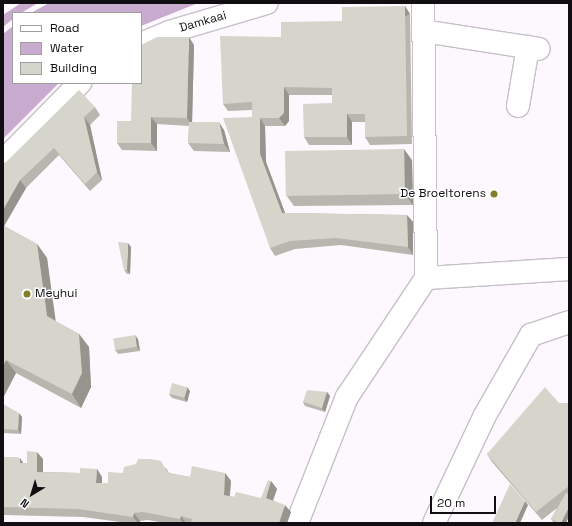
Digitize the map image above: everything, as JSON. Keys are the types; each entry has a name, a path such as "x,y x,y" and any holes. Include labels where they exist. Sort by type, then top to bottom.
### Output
{"street":[{"name":"Damkaai","path":"142,44 169,32 267,3"},
{"path":"297,523 347,397 426,278 423,3"},
{"path":"423,31 533,48 518,106"},
{"path":"3,161 79,84"},
{"path":"426,278 569,269"},
{"path":"435,519 484,417 531,335 569,322"}],"water":[{"path":"21,3 198,3 142,26 142,12 12,12 12,84 58,84 3,139 3,15"}],"pier":[{"path":"38,3 49,3 33,12 23,12"},
{"path":"12,20 12,27 3,34 3,27"}],"building":[{"path":"405,6 407,136 365,137 365,114 347,114 347,137 304,137 303,104 332,103 332,88 284,87 284,113 279,118 260,118 260,154 282,213 407,215 408,247 336,238 290,241 270,248 223,118 252,117 252,102 223,104 220,36 281,37 281,22 342,21 342,7"},
{"path":"157,37 189,37 187,118 151,117 151,143 117,143 117,121 131,121 132,84 142,84 142,44"},
{"path":"79,90 95,107 84,117 97,172 85,184 54,148 20,180 3,210 3,164"},
{"path":"189,122 219,122 224,144 188,143"},
{"path":"404,149 405,194 286,196 285,151"},
{"name":"Meyhui","path":"3,226 37,244 47,316 79,334 82,373 72,394 6,360 3,366"},
{"path":"118,242 128,243 127,270 124,270"},
{"path":"135,335 137,347 115,350 113,338"},
{"path":"172,383 187,387 185,398 169,394"},
{"path":"545,387 559,403 569,403 569,486 536,512 487,454"},
{"path":"307,390 327,392 322,408 303,402"},
{"path":"3,404 19,413 18,430 3,429"},
{"path":"27,451 37,452 37,472 80,473 80,468 97,469 96,483 108,483 108,472 123,473 124,467 136,464 138,459 161,461 168,473 190,477 192,466 225,473 224,495 234,497 236,492 261,498 268,480 271,481 266,498 285,505 279,523 191,523 192,519 181,516 180,519 143,512 134,513 133,517 78,509 3,507 3,457 20,458 20,463 27,463"},
{"path":"510,484 525,501 515,523 492,523"},
{"path":"566,493 569,494 569,507 561,523 559,523 551,519"}],"place":[{"name":"De Broeltorens","path":"494,194"},
{"name":"Meyhui","path":"27,294"}]}
